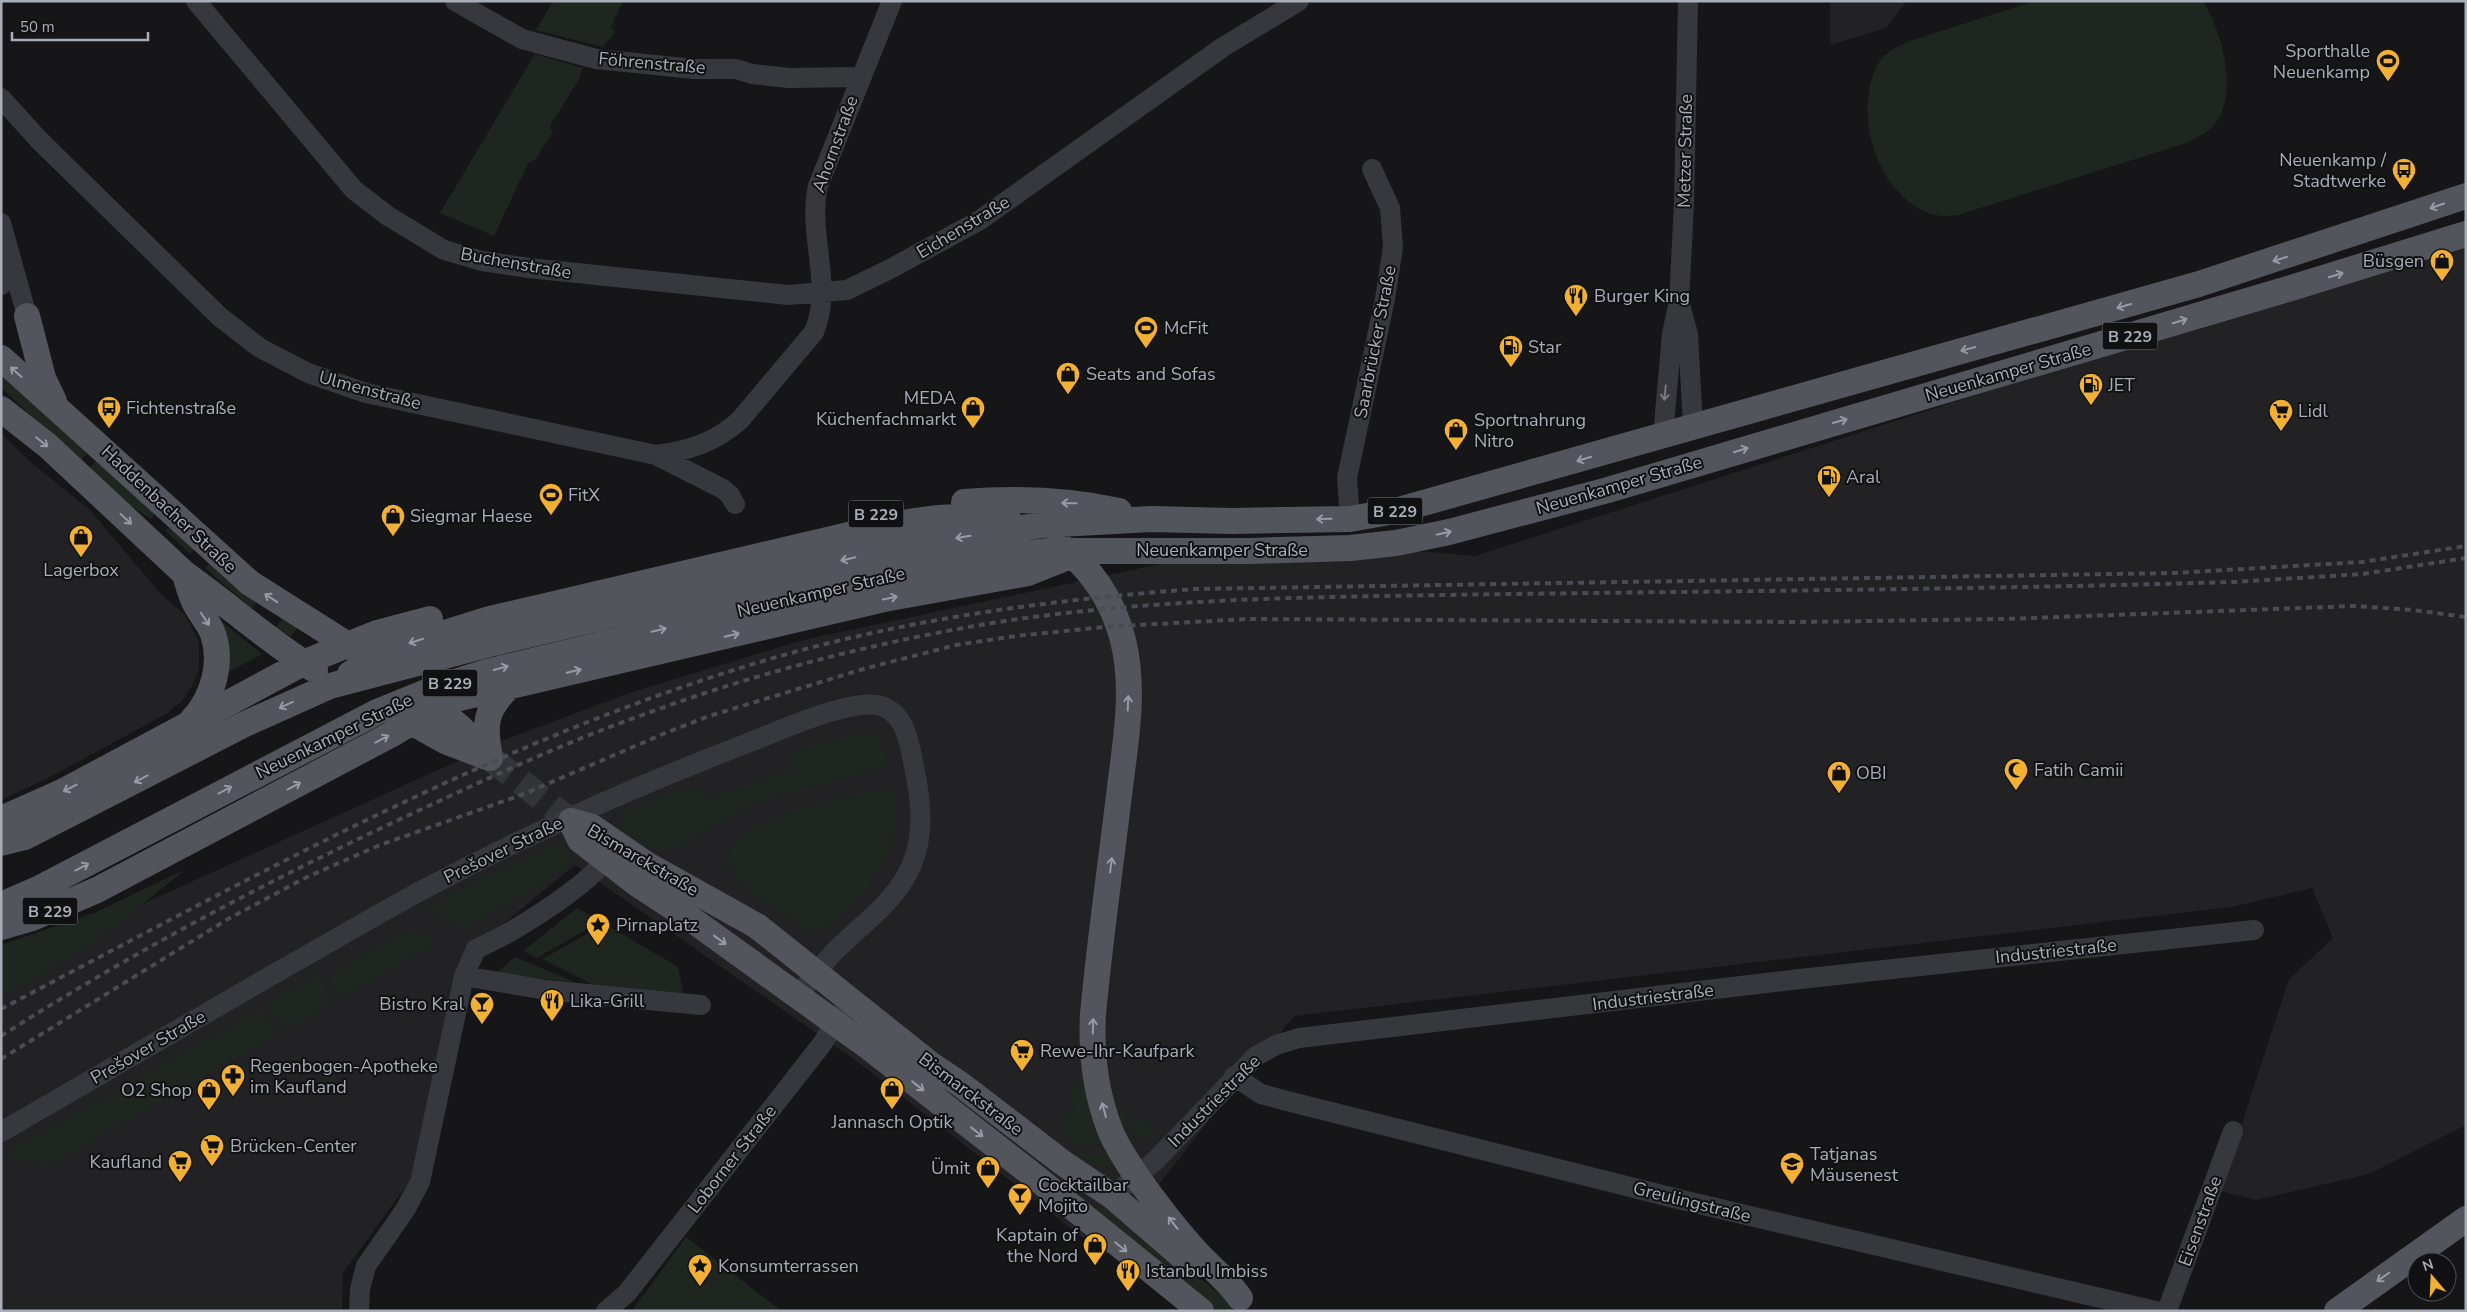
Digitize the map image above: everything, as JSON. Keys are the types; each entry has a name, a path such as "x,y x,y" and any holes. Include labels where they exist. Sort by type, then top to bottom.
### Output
{"main road":[{"name":"Neuenkamper Straße","path":"1,905 38,889 347,726 436,688 521,662 1041,524 1151,519 1232,521 1350,519 1395,511 2199,284 2466,196"},
{"name":"Neuenkamper Straße","path":"7,827 330,686 494,644 896,561 1085,550 1249,551 1350,548 1396,543 1477,525 1668,472 2133,335 2466,234"},
{"path":"1,344 16,335 27,316"},
{"path":"27,316 43,378 58,409"},
{"name":"Haddenbacher Straße","path":"1,358 250,583 347,645"},
{"name":"Haddenbacher Straße","path":"3,409 48,446 185,574 283,650 303,663"},
{"path":"1693,427 1694,464"},
{"path":"1663,436 1668,472"},
{"name":"B 229","path":"7,827 77,784 190,722 303,663 377,633 477,607 912,506 984,500 1082,503 1151,519"},
{"path":"330,686 384,652 490,618 883,527 931,518 976,517 1010,522 1036,531 1065,549 1099,584 1118,623 1128,672 1127,730 1094,1005 1093,1045 1101,1099 1111,1131 1139,1176 1186,1239 1248,1304"},
{"name":"B 229","path":"1,926 32,918 97,890 451,700 884,599 1028,573 1085,550"},
{"path":"185,574 196,606 213,635 217,659 213,684 200,711 190,722"},
{"path":"347,645 399,679 436,707 460,727 490,758"},
{"path":"303,663 362,698 413,722 445,742 490,758"},
{"path":"490,758 486,738 488,717 494,704 509,688"},
{"name":"Bismarckstraße","path":"1201,1311 1029,1172 837,1023 580,840 571,821 592,827 646,864 757,926 930,1064 960,1084 1063,1163 1112,1196 1226,1293 1248,1304"},
{"path":"1,858 7,827"},
{"path":"1029,1172 1056,1179 1077,1195 1091,1202 1112,1196"},
{"path":"2337,1311 2466,1219"}],"street":[{"name":"Buchenstraße","path":"196,1 354,190 388,216 444,250 482,261 529,268 788,295 822,294"},
{"name":"Föhrenstraße","path":"455,1 522,39 596,59 694,69 736,69 752,74 789,78 860,77"},
{"name":"Ahornstraße","path":"822,294 821,265 814,202 821,174 892,1"},
{"name":"Eichenstraße","path":"822,294 847,290 980,220 1223,47 1299,1"},
{"name":"Metzer Straße","path":"1663,436 1672,334 1679,301 1684,204 1688,1"},
{"name":"Ulmenstraße","path":"1,98 40,140 220,317 260,348 308,373 366,393 656,455 723,489 730,495 735,504"},
{"name":"Saarbrücker Straße","path":"1350,519 1347,478 1385,299 1393,247 1390,208 1372,169"},
{"path":"1,223 27,316"},
{"path":"1,286 9,256"},
{"path":"656,455 680,452 695,447 719,436 740,420 814,332 819,320 822,294"},
{"name":"Metzer Straße","path":"1679,301 1688,334 1693,427"},
{"name":"Prešover Straße","path":"1,1132 428,886 532,835 609,800 746,744 827,714 866,704 878,705 896,715 908,740 921,803 921,829 914,859 907,875 889,901 835,952 798,996"},
{"path":"359,1311 360,1289 366,1266 405,1210 420,1182 464,976 476,949 501,938 585,881 606,860"},
{"name":"Industriestraße","path":"1112,1196 1139,1176 1234,1076 1256,1056 1267,1049 1314,1035 1800,979 2254,930"},
{"path":"464,976 546,990 701,1005"},
{"name":"Loborner Straße","path":"606,1311 627,1293 837,1023 849,999"},
{"name":"Greulingstraße","path":"1234,1076 1261,1094 1308,1106 1678,1199 2156,1311"},
{"name":"Eisenstraße","path":"2168,1311 2233,1131"}],"shaded area":[{"path":"553,1 623,1 611,27 615,32 603,47 536,30"},
{"path":"1830,1 1907,1 1886,28 1830,45"},
{"path":"2035,1 2203,1 2210,14 2221,45 2227,79 2226,96 2222,111 2215,124 2202,135 2186,143 1958,215 1939,216 1928,213 1910,203 1895,188 1883,170 1874,150 1869,128 1868,106 1870,85 1880,61 1896,48 1910,41"},
{"path":"535,54 583,68 579,79 550,126 553,132 535,160 528,163 494,236 440,213"},
{"path":"2466,238 2466,1125 2369,1174 2256,1200 2216,1190 2239,1132 2289,979 2333,938 2312,888 2231,907 1294,1016 1201,1130 1105,1255 862,1065 575,865 477,945 457,1039 409,1182 343,1273 342,1311 1,1311 1,944 85,930 504,740 632,692 803,640 1278,539 1475,556"},
{"path":"1,369 92,449 79,462 1,387"},
{"path":"1,433 33,464 90,510 160,593 185,615 199,642 199,669 193,684 182,701 166,714 46,779 1,800"},
{"path":"100,456 157,509 151,519 119,498 87,470"},
{"path":"173,524 197,547 190,554 165,530"},
{"path":"212,560 259,598 252,609 205,568"},
{"path":"285,615 299,624 291,637 276,627"},
{"path":"221,621 262,654 223,675"},
{"path":"863,732 879,736 883,743 888,765 761,802 724,819 679,848 669,850 646,846 618,826 624,822 620,816 637,804 647,800 699,785 712,799 794,768 792,751"},
{"path":"894,790 894,827 890,848 885,861 870,884 860,895 840,915 818,932 809,932 735,881 734,872 728,865 734,843 765,821 832,799"},
{"path":"561,842 570,856 568,867 565,870 465,928 426,911 440,903 448,895"},
{"path":"186,869 108,932 41,975 1,996 1,945 94,913"},
{"path":"577,908 601,921 537,958 523,951"},
{"path":"605,924 678,967 684,997 596,986 542,959"},
{"path":"409,929 438,942 341,998 328,976"},
{"path":"515,957 577,983 496,973"},
{"path":"318,973 334,1002 283,1031 266,1003"},
{"path":"261,1008 277,1035 44,1168 9,1157 7,1153"},
{"path":"1086,1072 1107,1142 1089,1146 1079,1144 1063,1136 1061,1123 1076,1106 1074,1103 1077,1098 1072,1102 1067,1098"},
{"path":"1110,1081 1116,1098 1130,1123 1142,1118 1157,1132 1148,1136 1138,1137 1124,1128 1119,1131"},
{"path":"1110,1150 1116,1166 1104,1167 1093,1165 1072,1153 1097,1153"},
{"path":"1112,1209 1239,1309 1217,1311 1096,1210"},
{"name":"Konsumterrassen","path":"686,1237 779,1309 781,1311 632,1311"}],"tunnel":[{"path":"490,758 571,821"}],"railway":[{"path":"1,1009 373,817 467,773 563,732 661,695 760,662 814,647 922,623 1086,599 1196,589 2174,573 2362,562 2466,546"},
{"path":"1,1036 103,974 208,915 368,834 556,749 679,702 766,674 853,651 942,632 1051,615 1182,603 1313,597 1962,588 2233,582 2363,574 2466,558"},
{"path":"1,1059 228,919 307,877 380,845 524,794 709,716 867,668 956,645 1016,636 1104,627 1246,619 1797,622 2005,619 2355,606 2413,610 2466,617"}],"place":[{"name":"Sporthalle Neuenkamp","path":"2388,82"},
{"name":"Neuenkamp / Stadtwerke","path":"2404,191"},
{"name":"Büsgen","path":"2442,282"},
{"name":"Burger King","path":"1576,317"},
{"name":"McFit","path":"1146,349"},
{"name":"Star","path":"1511,368"},
{"name":"Seats and Sofas","path":"1068,395"},
{"name":"JET","path":"2091,406"},
{"name":"Fichtenstraße","path":"109,429"},
{"name":"MEDA Küchenfachmarkt","path":"973,429"},
{"name":"Lidl","path":"2281,432"},
{"name":"Sportnahrung Nitro","path":"1456,451"},
{"name":"Aral","path":"1829,498"},
{"name":"FitX","path":"551,516"},
{"name":"Siegmar Haese","path":"393,537"},
{"name":"Lagerbox","path":"81,558"},
{"name":"Fatih Camii","path":"2016,791"},
{"name":"OBI","path":"1839,794"},
{"name":"Pirnaplatz","path":"598,946"},
{"name":"Lika-Grill","path":"552,1022"},
{"name":"Bistro Kral","path":"482,1025"},
{"name":"Rewe-Ihr-Kaufpark","path":"1022,1072"},
{"name":"Regenbogen-Apotheke im Kaufland","path":"233,1097"},
{"name":"Jannasch Optik","path":"892,1110"},
{"name":"O2 Shop","path":"209,1111"},
{"name":"Brücken-Center","path":"212,1167"},
{"name":"Kaufland","path":"180,1183"},
{"name":"Tatjanas Mäusenest","path":"1792,1185"},
{"name":"Ümit","path":"988,1189"},
{"name":"Cocktailbar Mojito","path":"1020,1216"},
{"name":"Kaptain of the Nord","path":"1095,1266"},
{"name":"Konsumterrassen","path":"700,1287"},
{"name":"Istanbul Imbiss","path":"1128,1292"}]}
